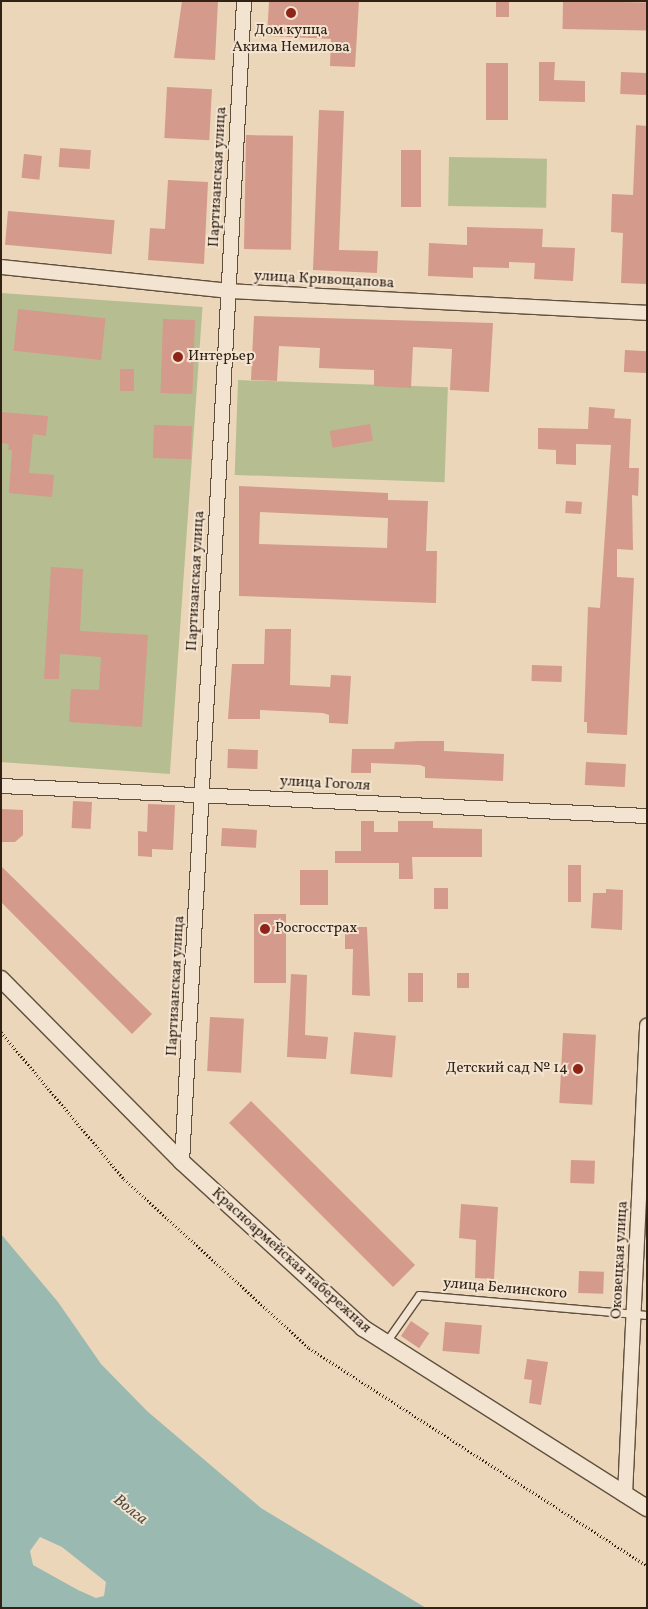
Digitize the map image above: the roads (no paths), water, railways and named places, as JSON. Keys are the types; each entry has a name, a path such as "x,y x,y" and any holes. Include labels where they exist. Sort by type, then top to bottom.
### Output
{"street":[{"name":"Партизанская улица","path":"182,1162 244,1"},
{"name":"улица Кривощапова","path":"1,267 228,291 647,313"},
{"name":"улица Гоголя","path":"1,786 647,816"},
{"name":"Красноармейская набережная","path":"1,979 182,1162 363,1328 647,1508"},
{"name":"Оковецкая улица","path":"625,1495 640,1315 647,1026"}],"lane":[{"name":"улица Белинского","path":"386,1342 419,1295 640,1315"}],"water":[{"name":"Волга","path":"1,1234 58,1302 101,1364 147,1411 261,1508 426,1608 1,1608","holes":["40,1537 62,1547 106,1582 104,1596 96,1598 33,1565 30,1551"]}],"place":[{"name":"Дом купца Акима Немилова","path":"291,13"},
{"name":"Интерьер","path":"178,357"},
{"name":"Росгосстрах","path":"265,929"},
{"name":"Детский сад № 14","path":"578,1069"}]}
